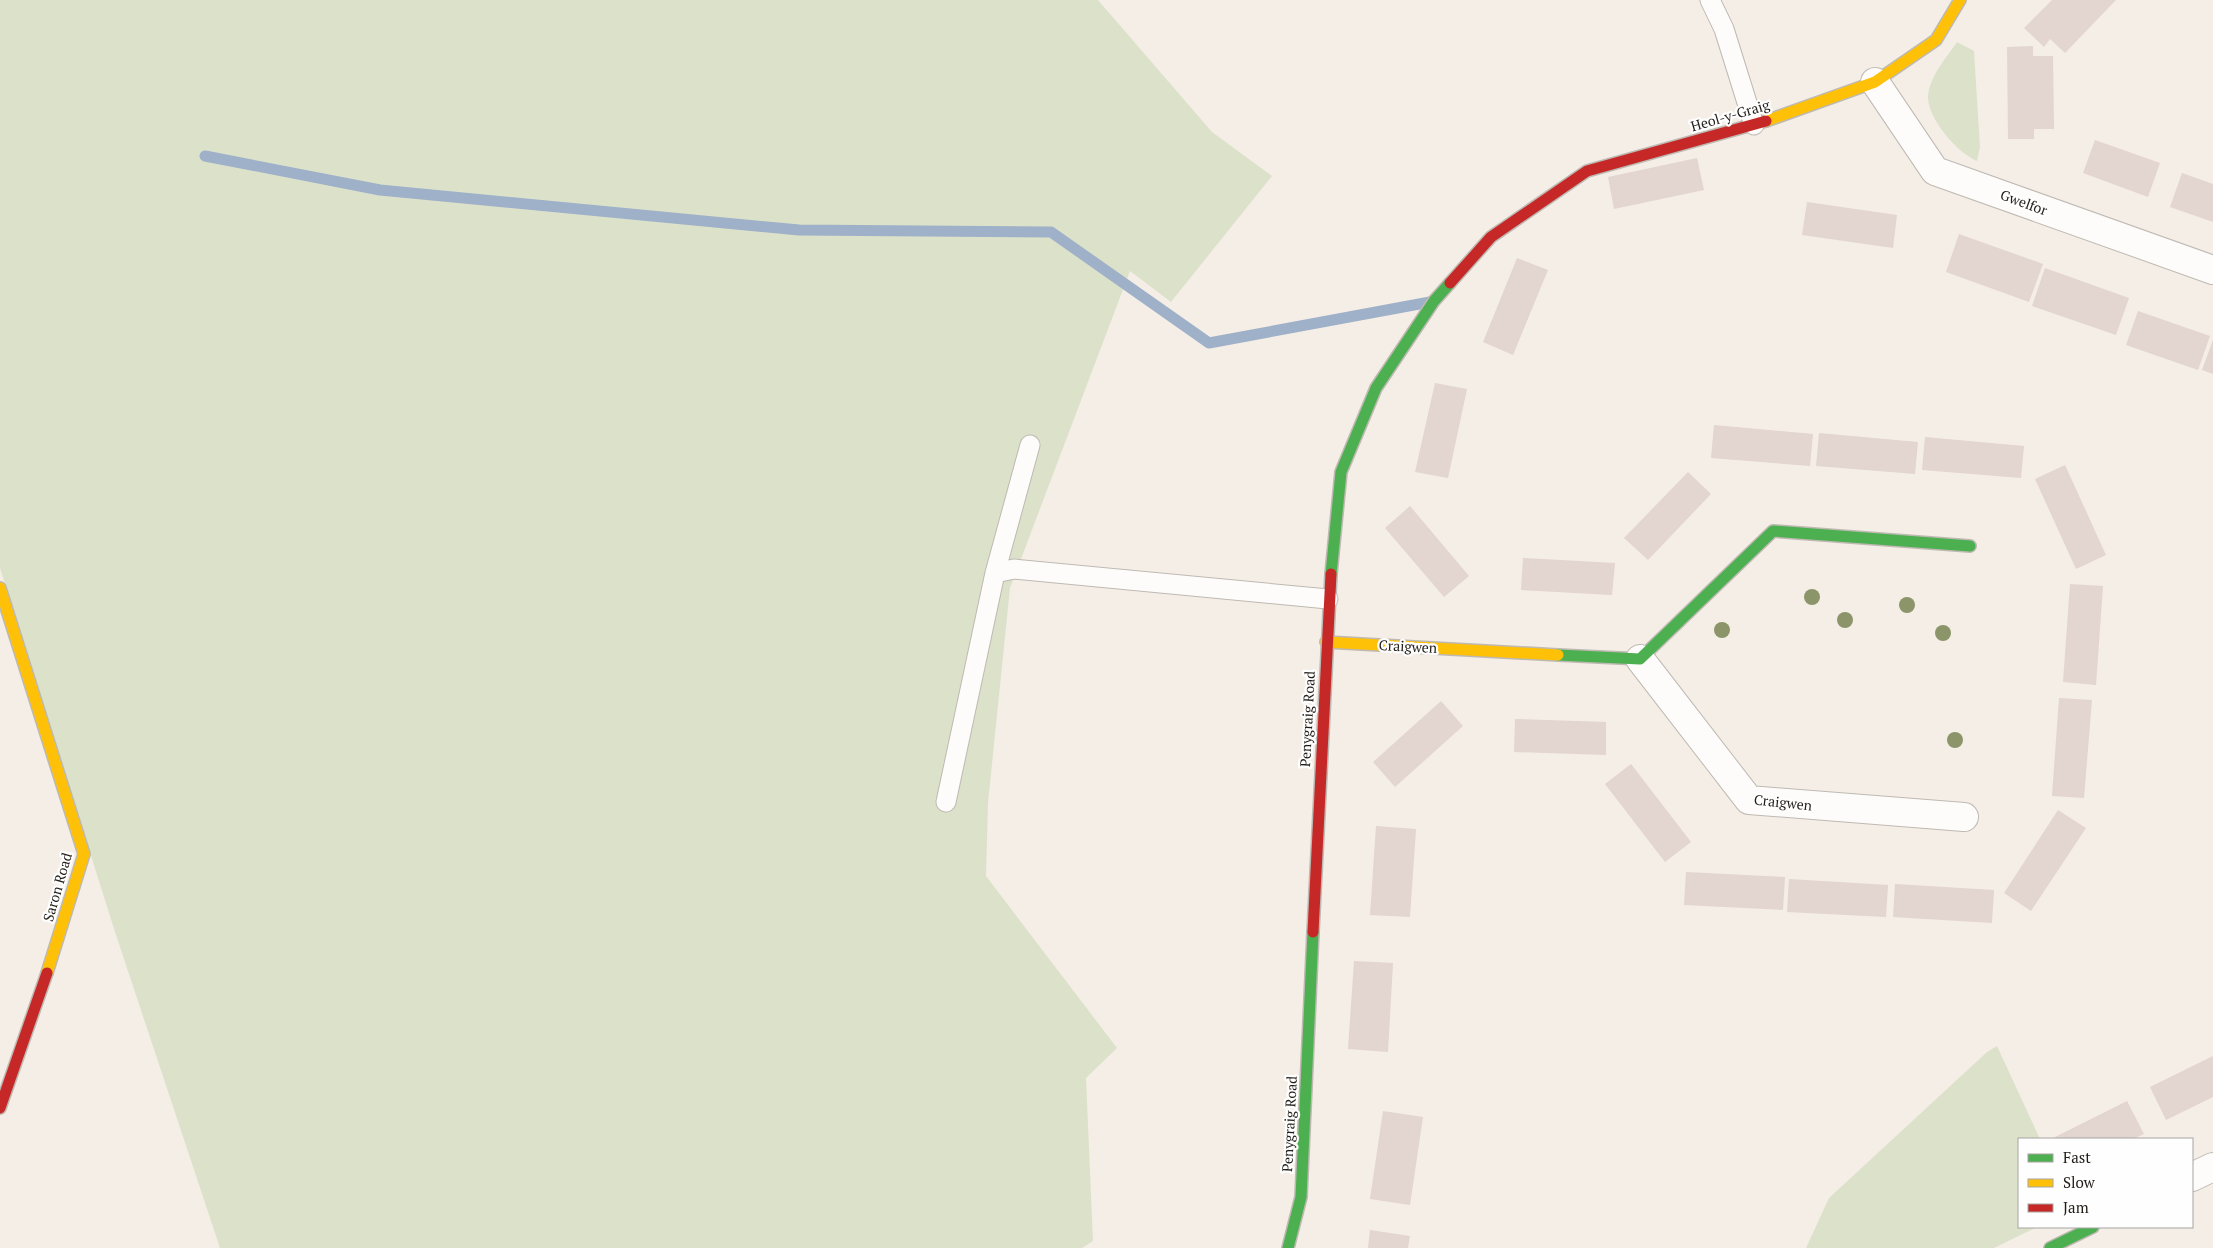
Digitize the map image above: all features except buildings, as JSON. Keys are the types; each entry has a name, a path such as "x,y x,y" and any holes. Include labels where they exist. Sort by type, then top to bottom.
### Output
{"street":[{"name":"Heol-y-Graig","path":"1491,237 1587,171 1754,125 1875,82 1936,40 1960,0"},
{"name":"Gwelfor","path":"1875,82 1936,171 2213,270"},
{"name":"Penygraig Road","path":"1288,1248 1301,1197 1328,599 1342,472 1376,388 1434,301 1491,237"},
{"path":"1640,659 1773,531 1970,546"},
{"name":"Saron Road","path":"0,588 84,854 34,1013 0,1108"},
{"name":"Craigwen","path":"1326,642 1640,659 1749,800 1964,817"},
{"path":"2193,1177 2213,1167"},
{"path":"2050,1248 2090,1228"}],"lane":[{"path":"1710,0 1724,29 1754,125"},
{"path":"946,802 995,573 1030,445"},
{"path":"995,573 1014,569 1328,599"}],"green space":[{"path":"0,0 1098,0 1212,132 1272,176 1171,302 1130,271 1010,588 988,803 986,876 1117,1048 1086,1078 1093,1241 1082,1248 220,1248 116,935 0,568"},
{"path":"1957,42 1974,51 1980,147 1977,161 1952,143 1938,124 1929,105 1928,96 1932,81"},
{"path":"1997,1046 2040,1138 2018,1138 2018,1228 2035,1228 1994,1248 1806,1248 1829,1198 1987,1052"}],"waterway":[{"path":"205,156 380,190 799,230 1051,232 1209,343 1430,302"}],"traffic: fast":[{"path":"1331,574 1341,472 1376,388 1434,301 1450,283"},
{"path":"1558,655 1640,659 1773,531 1970,546"},
{"path":"1288,1248 1301,1197 1313,932"},
{"path":"2050,1248 2091,1228"}],"traffic: slow":[{"path":"1766,121 1875,82 1936,40 1960,0"},
{"path":"0,588 84,854 47,973"},
{"path":"1326,642 1558,655"}],"traffic: jam":[{"path":"1450,283 1491,237 1587,171 1766,121"},
{"path":"1313,932 1331,574"},
{"path":"0,1108 47,973"}]}
